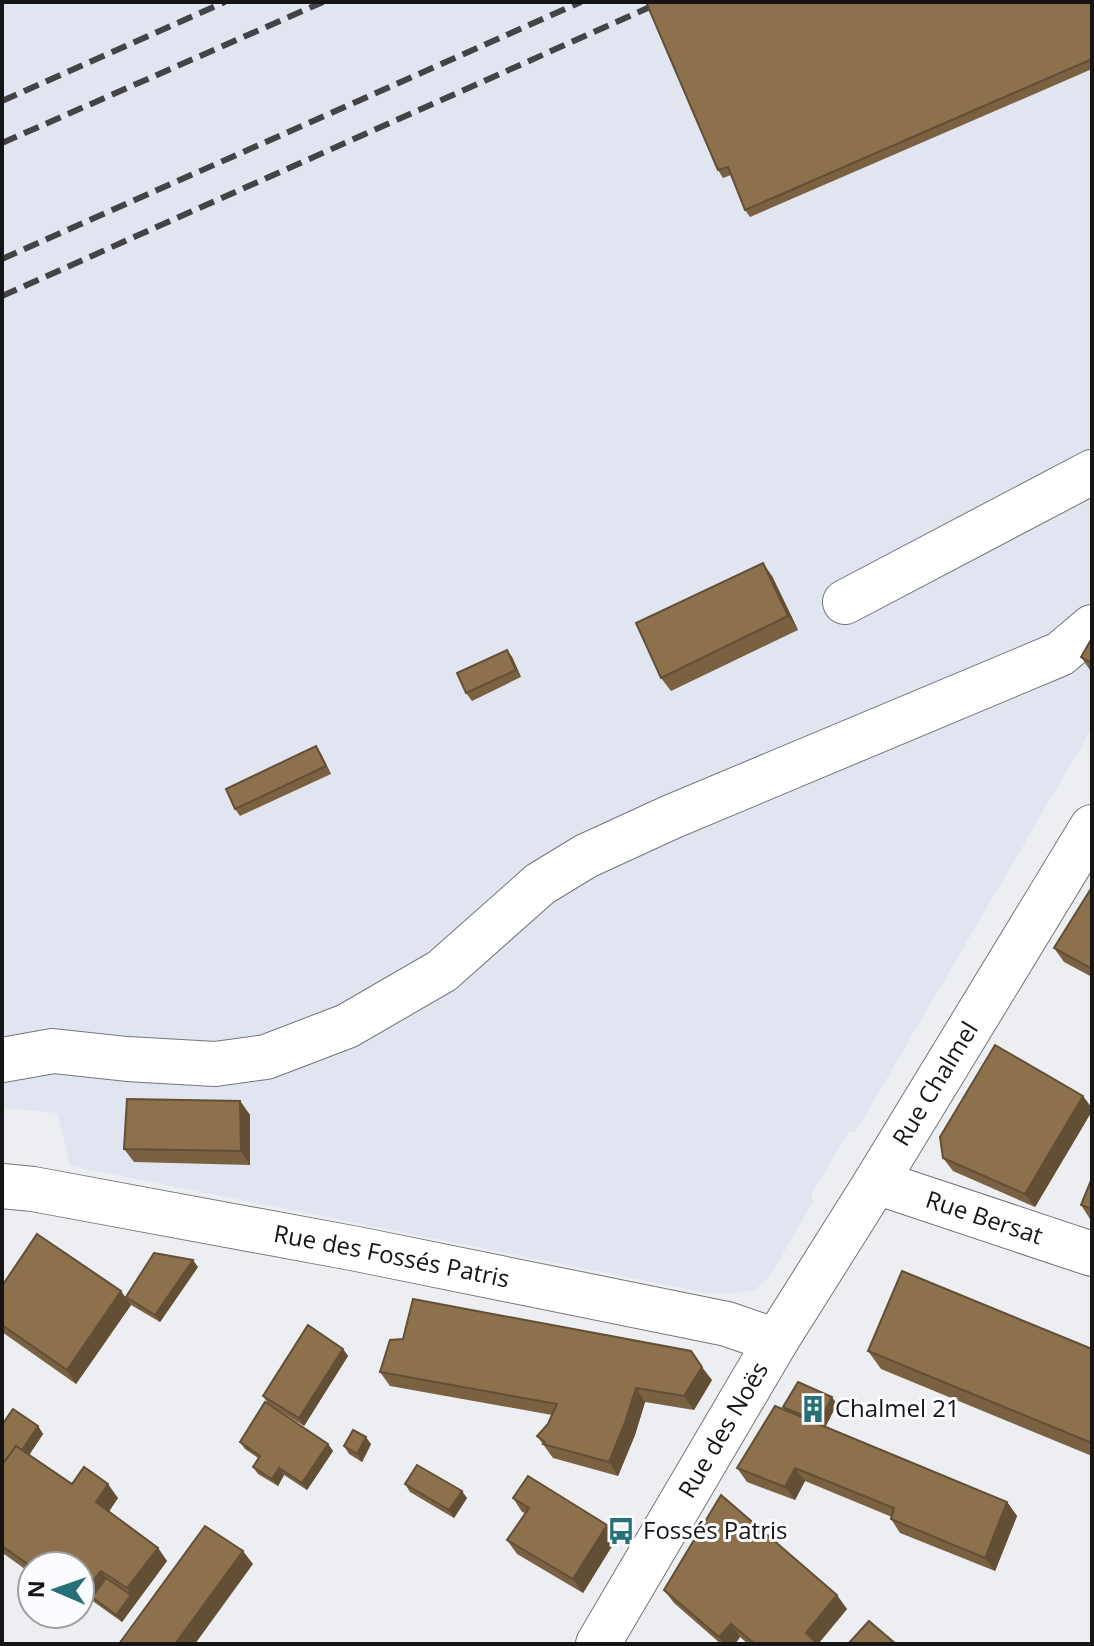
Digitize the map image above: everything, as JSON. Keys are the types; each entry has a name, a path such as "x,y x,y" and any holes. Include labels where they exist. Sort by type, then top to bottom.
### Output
{"street":[{"path":"845,602 1092,472"},
{"path":"2,1060 53,1051 215,1064 266,1057 347,1026 442,971 540,884 586,856 671,817 1060,654 1092,627"},
{"name":"Rue Chalmel","path":"776,1341 1092,827"},
{"name":"Rue Bersat","path":"876,1182 1092,1254"},
{"name":"Rue des Fossés Patris","path":"2,1186 33,1189 372,1252 727,1324 776,1341"},
{"name":"Rue des Noës","path":"598,1644 776,1341"}],"shaded area":[{"path":"2,2 1092,2 1092,728 856,1131 848,1133 811,1195 813,1202 770,1276 755,1290 732,1294 706,1293 70,1166 57,1113 5,1108 2,1122"}],"building":[{"path":"646,2 1092,2 1092,59 745,210 728,167 718,170"},
{"path":"763,563 788,616 661,678 636,623"},
{"path":"1092,638 1092,663 1081,657"},
{"path":"507,650 516,670 466,693 457,673"},
{"path":"316,746 326,766 235,809 226,789"},
{"path":"1092,887 1092,969 1054,948"},
{"path":"995,1045 1083,1096 1025,1194 943,1158 940,1137"},
{"path":"127,1099 240,1101 241,1151 124,1149"},
{"path":"1092,1178 1092,1209 1081,1205"},
{"path":"37,1234 121,1291 67,1370 2,1325 2,1286"},
{"path":"154,1253 193,1260 155,1315 126,1297"},
{"path":"902,1271 1092,1349 1092,1443 868,1351"},
{"path":"413,1299 691,1351 702,1367 684,1396 636,1388 609,1462 543,1444 545,1442 537,1436 548,1424 557,1404 380,1372 390,1340 403,1339"},
{"path":"308,1325 343,1349 299,1418 263,1396"},
{"name":"Chalmel 21","path":"798,1382 832,1397 819,1422 783,1407"},
{"path":"265,1402 328,1444 302,1483 279,1468 272,1479 253,1467 260,1456 240,1442"},
{"path":"775,1406 1007,1502 985,1558 891,1519 894,1508 795,1468 785,1487 737,1468"},
{"path":"13,1409 38,1426 22,1450 16,1446 2,1465 2,1425"},
{"path":"353,1430 366,1437 357,1454 344,1446"},
{"path":"16,1446 72,1484 84,1467 108,1484 96,1502 158,1548 127,1588 101,1571 96,1577 96,1550 16,1550 16,1556 2,1546 2,1465"},
{"path":"417,1465 462,1491 449,1510 405,1484"},
{"path":"528,1476 607,1525 573,1579 507,1540 529,1508 513,1498"},
{"path":"721,1495 837,1595 806,1633 818,1644 755,1644 731,1624 719,1637 664,1590"},
{"path":"205,1526 243,1551 175,1644 119,1644"},
{"path":"106,1578 131,1595 116,1615 96,1600 96,1592"},
{"path":"869,1621 896,1644 848,1644"}],"railway":[{"path":"2,101 225,2"},
{"path":"2,143 323,2"},
{"path":"2,259 581,2"},
{"path":"2,296 650,7"}],"place":[{"name":"Chalmel 21","path":"813,1409"},
{"name":"Fossés Patris","path":"621,1531"}]}
